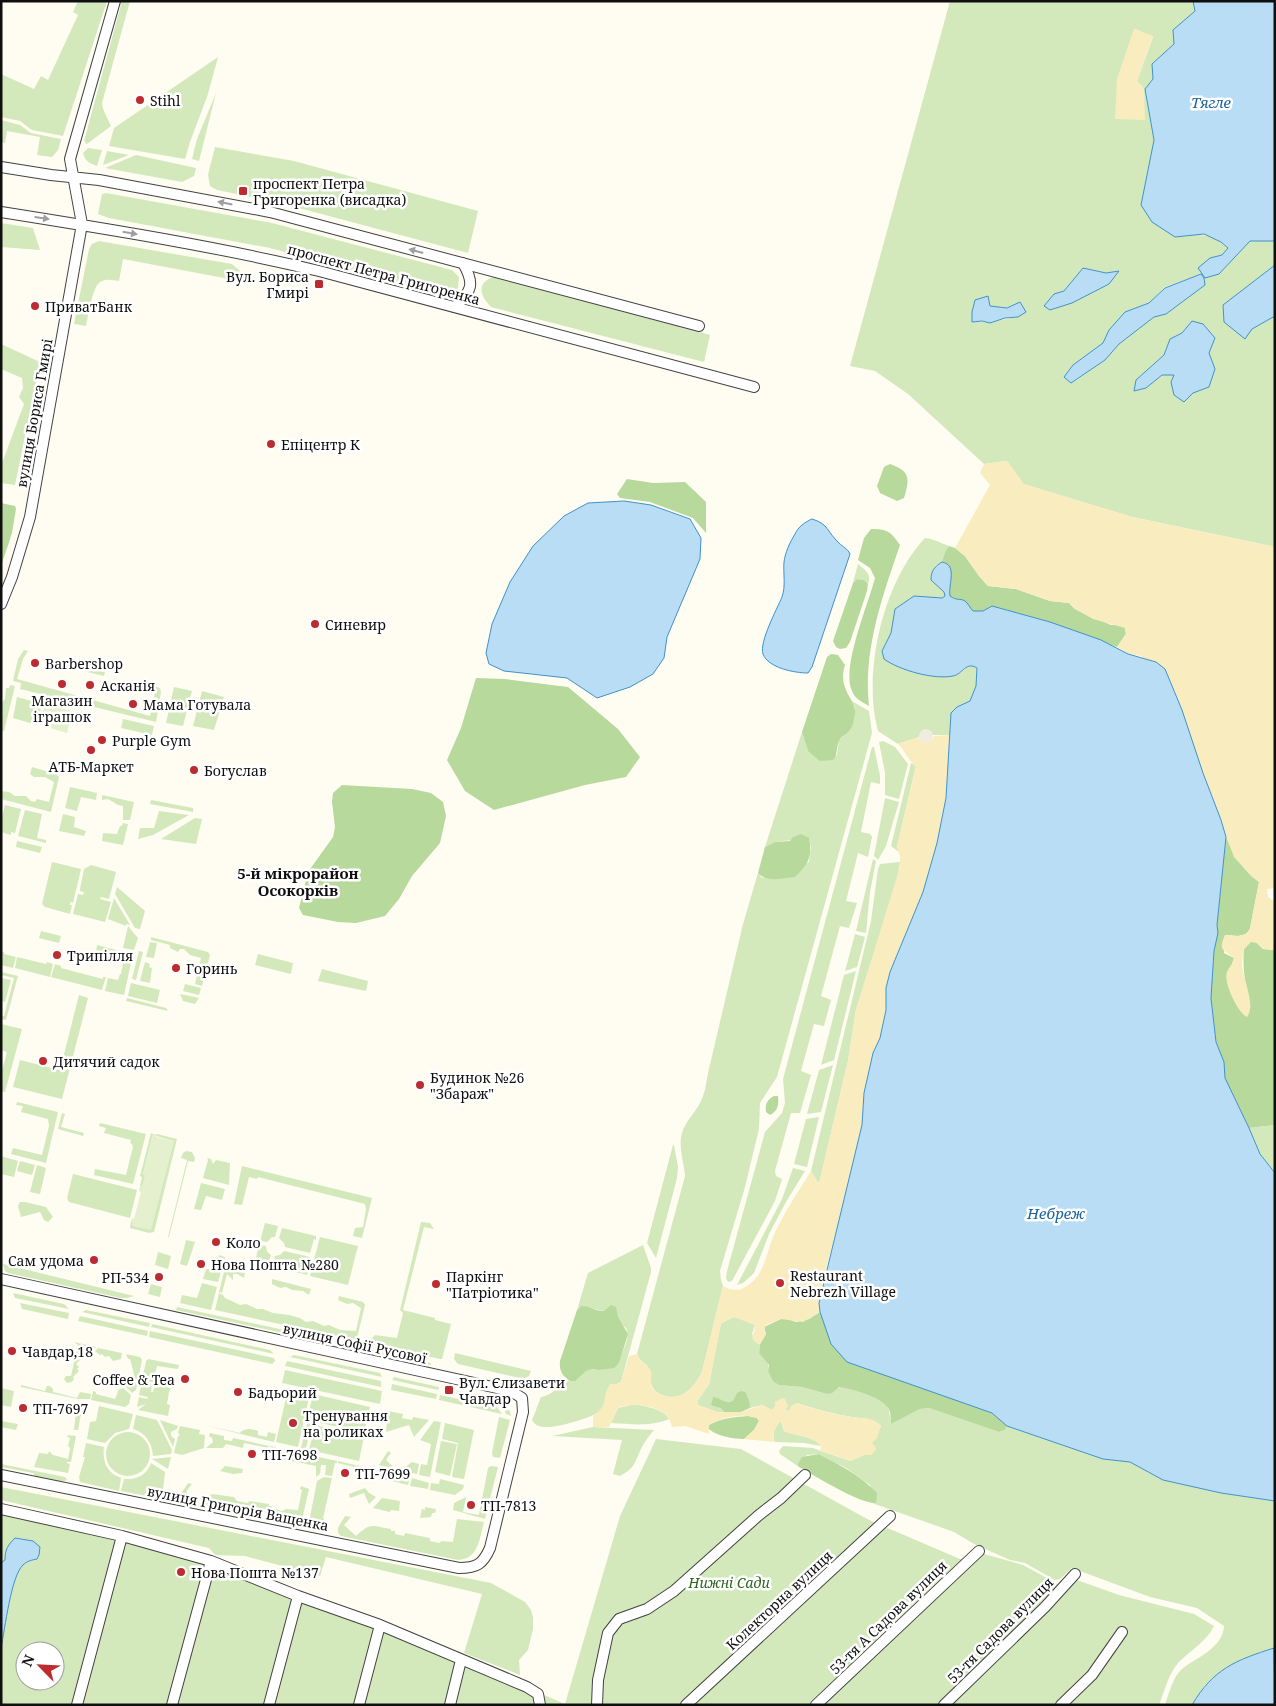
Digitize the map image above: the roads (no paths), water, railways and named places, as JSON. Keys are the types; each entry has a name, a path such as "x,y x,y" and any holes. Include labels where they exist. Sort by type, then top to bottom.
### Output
{"street":[{"name":"вулиця Бориса Гмирі","path":"1,604 12,577 30,517 82,224 70,159 115,1"},
{"path":"1,167 99,180 270,212 699,326"},
{"name":"проспект Петра Григоренка","path":"1,212 82,224 268,258 754,387"},
{"path":"455,307 464,299 470,284 471,278 463,263"},
{"name":"вулиця Софії Русової","path":"1,1279 517,1394 522,1398 523,1412 490,1548 485,1559 478,1565 470,1568"},
{"name":"вулиця Григорія Ващенка","path":"1,1475 459,1568 470,1568"},
{"path":"597,1705 598,1680 608,1633 619,1619 647,1609 674,1591 759,1515 781,1498 804,1475"},
{"path":"1,1509 122,1536 212,1561 298,1596 380,1626 535,1691 538,1694 540,1705"},
{"name":"Колекторна вулиця","path":"686,1705 890,1516"},
{"path":"77,1705 122,1536"},
{"name":"53-тя А Садова вулиця","path":"816,1705 979,1551"},
{"path":"172,1705 212,1561"},
{"name":"53-тя Садова вулиця","path":"944,1705 1045,1607 1075,1574"},
{"path":"270,1705 298,1596"},
{"path":"359,1705 380,1626"},
{"path":"1061,1705 1092,1675 1122,1632"},
{"path":"450,1705 461,1660"}],"water":[{"name":"Тягле","path":"1193,1 1275,1 1275,241 1250,241 1219,274 1205,278 1198,268 1210,258 1222,255 1228,248 1221,242 1204,234 1175,237 1152,222 1141,205 1154,140 1145,89 1153,79 1152,64 1174,44 1173,30 1195,11"},
{"path":"1275,265 1275,316 1252,329 1245,339 1224,322 1223,305"},
{"path":"1083,268 1106,273 1119,271 1109,284 1072,303 1050,310 1044,306 1054,294 1064,291"},
{"path":"1201,274 1205,285 1166,314 1154,317 1119,344 1105,360 1071,383 1064,377 1073,365 1103,343 1109,330 1125,312 1149,303 1165,288"},
{"path":"988,296 990,306 1007,308 1020,302 1026,312 1018,317 1005,318 990,323 982,321 972,322 975,300"},
{"path":"1192,321 1203,324 1215,338 1209,353 1215,369 1209,387 1193,393 1184,402 1174,395 1171,382 1174,375 1162,375 1146,388 1134,391 1136,380 1164,355 1170,339 1182,333"},
{"path":"624,501 651,505 690,519 701,538 700,559 667,637 664,658 653,674 630,687 597,698 567,678 504,671 489,664 486,653 492,624 510,582 533,546 564,516 588,503"},
{"path":"812,519 822,523 850,554 812,667 808,673 789,671 770,663 763,654 762,649 766,634 783,593 785,555 798,529"},
{"name":"Небреж","path":"942,562 950,567 951,571 950,596 965,601 973,611 983,611 992,606 1050,622 1101,640 1128,654 1156,662 1165,669 1182,710 1226,837 1211,998 1216,1042 1224,1062 1225,1078 1260,1154 1275,1173 1275,1501 1221,1493 1163,1480 1130,1462 1103,1459 1007,1426 992,1413 847,1362 831,1344 820,1312 819,1303 862,1125 864,1093 873,1053 880,1038 886,1010 886,988 890,972 923,892 937,843 946,798 951,713 957,707 970,701 976,686 977,668 973,666 967,667 953,676 936,677 898,667 884,659 882,651 891,633 895,609 914,596 942,598 945,596 944,592 931,580 934,570"},
{"path":"15,1538 33,1541 40,1547 39,1555 37,1559 23,1565 15,1580 1,1648 1,1563 5,1560 7,1548"},
{"path":"1274,1648 1275,1705 1192,1705 1217,1674 1237,1662"}],"place":[{"name":"Stihl","path":"140,100"},
{"name":"проспект Петра Григоренка (висадка)","path":"243,191"},
{"name":"Вул. Бориса Гмирі","path":"319,284"},
{"name":"ПриватБанк","path":"35,306"},
{"name":"Епіцентр К","path":"271,444"},
{"name":"Синевир","path":"315,624"},
{"name":"Barbershop","path":"35,663"},
{"name":"Магазин іграшок","path":"62,684"},
{"name":"Асканія","path":"90,685"},
{"name":"Мама Готувала","path":"133,704"},
{"name":"Purple Gym","path":"102,740"},
{"name":"АТБ-Маркет","path":"91,750"},
{"name":"Богуслав","path":"194,770"},
{"name":"Трипілля","path":"57,955"},
{"name":"Горинь","path":"176,968"},
{"name":"Дитячий садок","path":"43,1061"},
{"name":"Будинок №26 \"Збараж\"","path":"420,1085"},
{"name":"Коло","path":"216,1242"},
{"name":"Сам удома","path":"94,1260"},
{"name":"Нова Пошта №280","path":"201,1264"},
{"name":"РП-534","path":"159,1277"},
{"name":"Restaurant Nebrezh Village","path":"780,1283"},
{"name":"Паркінг \"Патріотика\"","path":"436,1284"},
{"name":"Чавдар,18","path":"12,1351"},
{"name":"Coffee & Tea","path":"185,1379"},
{"name":"Вул. Єлизавети Чавдар","path":"449,1390"},
{"name":"Бадьорий","path":"238,1392"},
{"name":"ТП-7697","path":"23,1408"},
{"name":"Тренування на роликах","path":"293,1423"},
{"name":"ТП-7698","path":"252,1454"},
{"name":"ТП-7699","path":"345,1473"},
{"name":"ТП-7813","path":"471,1505"},
{"name":"Нова Пошта №137","path":"181,1572"}],"district":[{"name":"5-й мікрорайон Осокорків","path":"298,882"}],"park label":[{"name":"Нижні Сади","path":"729,1582"}]}
